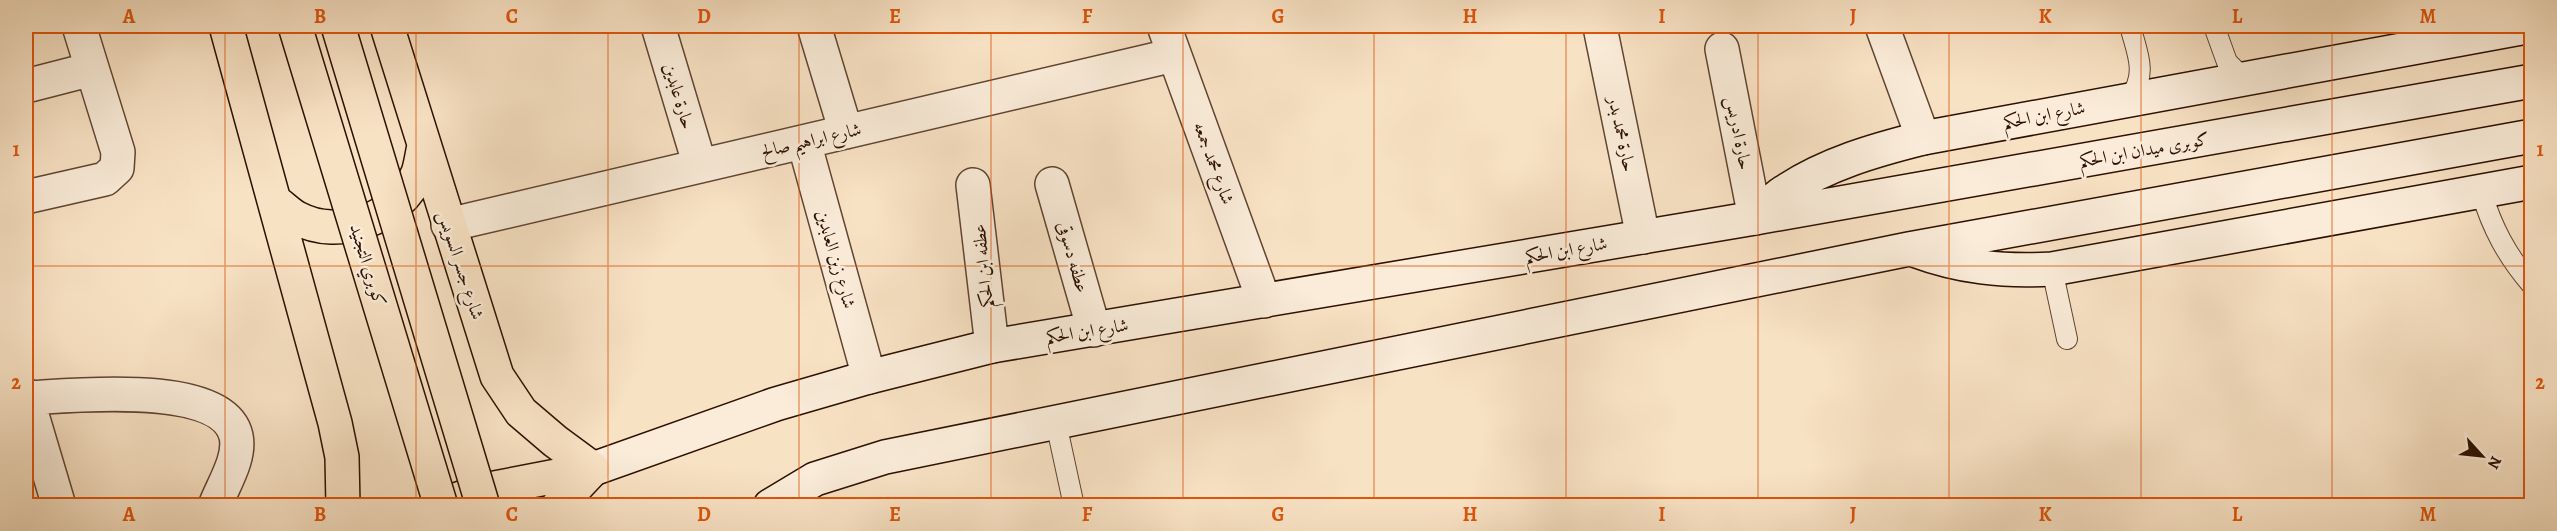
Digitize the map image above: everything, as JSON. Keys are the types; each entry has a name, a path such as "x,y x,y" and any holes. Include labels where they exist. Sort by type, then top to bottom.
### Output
{"main road":[{"path":"26,197 105,179 117,168 119,157 79,26"},
{"path":"226,26 335,423 342,457 343,506"},
{"name":"كوبري التجنيد","path":"295,26 440,506"},
{"path":"338,26 483,506"},
{"name":"شارع جسر السويس","path":"387,26 497,376 521,412 593,469"},
{"name":"حارة عابدين","path":"658,26 700,166"},
{"path":"814,26 846,132"},
{"path":"1882,26 1923,138"},
{"name":"شارع ابن الحكم","path":"593,469 684,435 869,376 992,346 1755,218 1783,192 1827,168 1874,150 1923,138 2130,98 2244,79 2514,27"},
{"name":"حارة محمد بدر","path":"1601,32 1643,237"},
{"name":"شارع ابراهيم صالح","path":"448,225 846,132 1169,40"},
{"name":"شارع محمد جمعه","path":"1169,40 1264,301"},
{"name":"حارة ادريس","path":"1722,49 1755,218"},
{"path":"26,86 92,69"},
{"name":"كوبرى ميدان ابن الحكم","path":"1755,218 2532,81"},
{"path":"770,506 815,479 885,457 1909,249 2532,136"},
{"name":"شارع زين العابدين","path":"804,142 869,376"},
{"path":"274,201 297,218 324,227 353,226 380,216 402,198 417,174 424,146"},
{"path":"1909,249 1944,261 1979,268 2016,271 2052,269 2532,182"},
{"name":"عطفه دسوقى","path":"1052,184 1094,330"},
{"name":"عطفه ابن الحكم","path":"974,185 992,346"},
{"path":"59,506 26,397 142,395 192,402 216,410 229,421 234,429 237,447 215,506"},
{"path":"440,506 453,499 484,490 593,469"},
{"path":"558,506 593,469"}],"lane":[{"path":"2130,26 2140,71 2137,88 2130,98"},
{"path":"2214,26 2227,62 2244,79"},
{"path":"2481,191 2489,218 2501,243 2532,285"},
{"path":"2052,269 2067,339"},
{"path":"1056,423 1074,506"}]}
